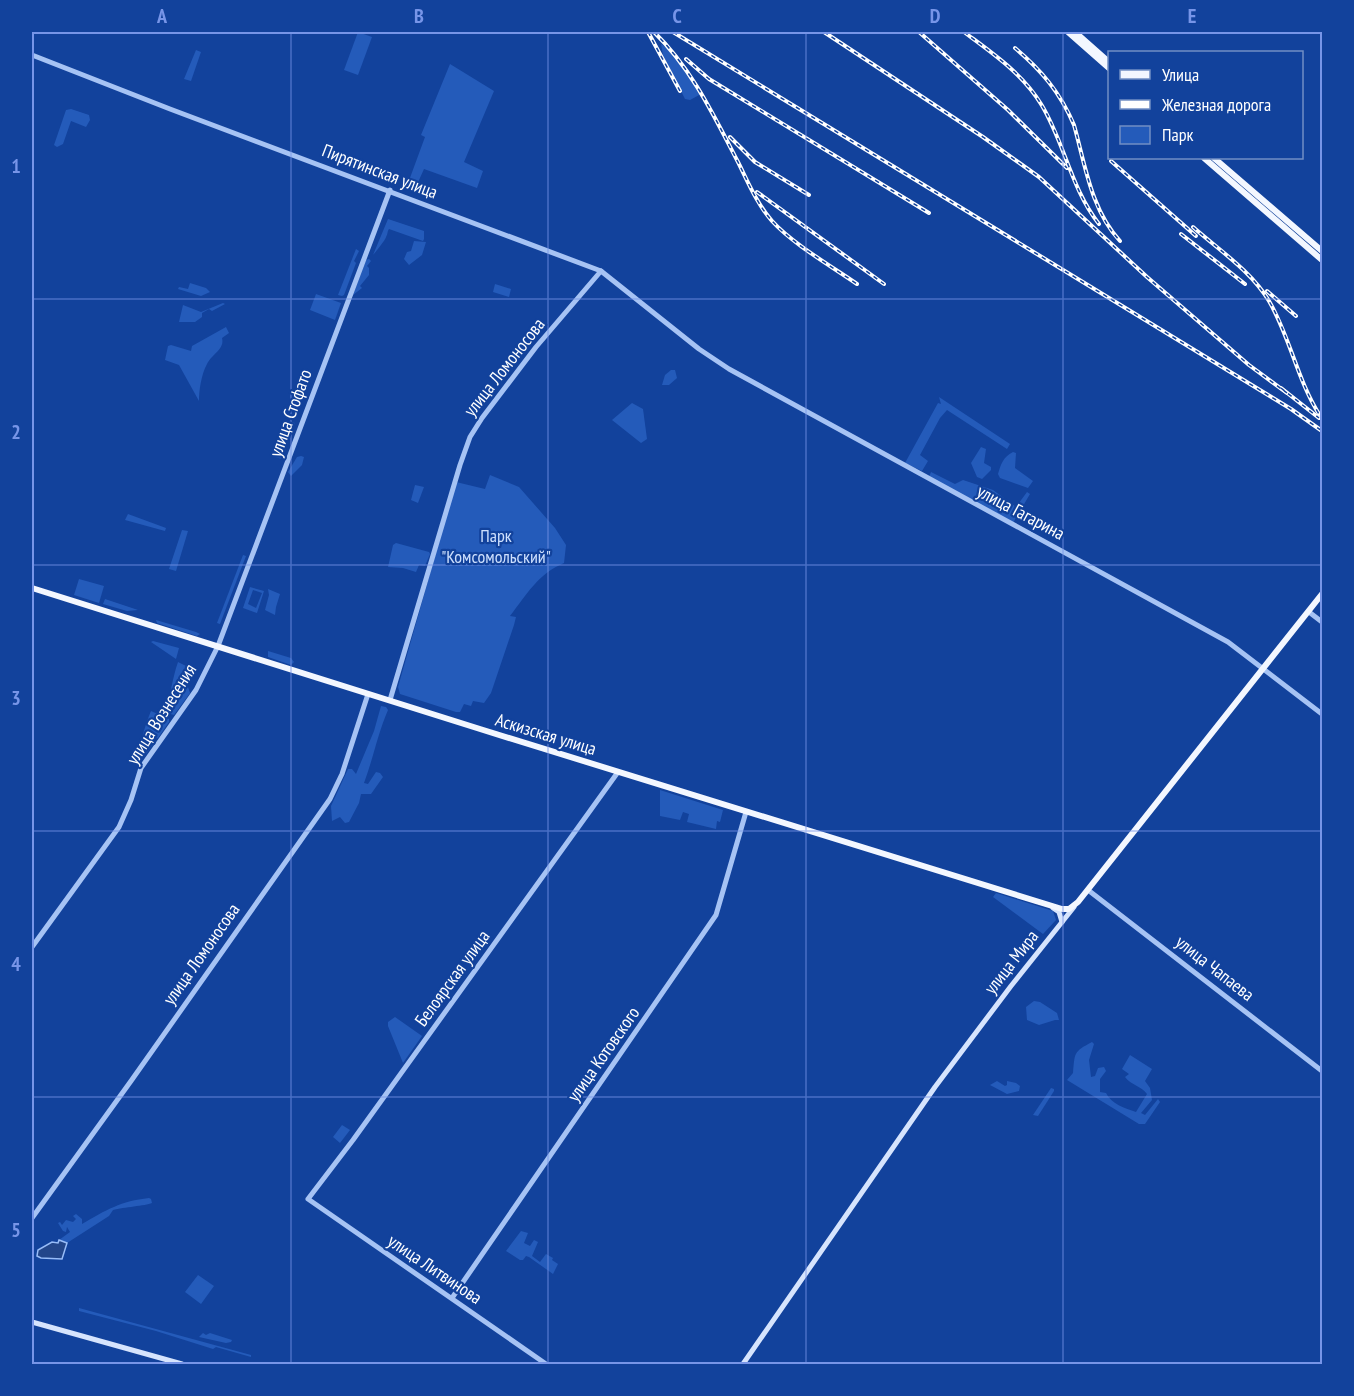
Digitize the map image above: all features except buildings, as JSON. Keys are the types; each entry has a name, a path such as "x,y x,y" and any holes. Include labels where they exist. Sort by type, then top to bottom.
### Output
{"main road":[{"path":"1068,32 1108,67"},
{"path":"1075,32 1108,61"},
{"path":"1206,159 1220,167 1323,251"},
{"path":"1215,159 1220,167 1323,261"},
{"name":"Аскизская улица","path":"32,588 1053,908"},
{"name":"улица Мира","path":"742,1365 935,1087 1011,986 1323,594"},
{"path":"1053,908 1066,909 1075,906"},
{"path":"1053,908 1059,912 1062,922"},
{"path":"32,1322 182,1365"}],"street":[{"name":"Пирятинская улица","path":"32,54 170,109 601,271 699,349"},
{"name":"улица Стофато","path":"218,646 390,190"},
{"name":"улица Ломоносова","path":"390,700 470,437 536,347 601,271"},
{"name":"улица Гагарина","path":"699,349 739,375 1228,642 1323,714"},
{"path":"1309,612 1323,621"},
{"name":"улица Вознесения","path":"32,947 119,827 131,800 141,768 196,690 218,646"},
{"name":"улица Ломоносова","path":"32,1218 330,799 342,774 368,694"},
{"name":"Белоярская улица","path":"308,1199 618,772"},
{"name":"улица Котовского","path":"452,1298 716,915 746,812"},
{"name":"улица Чапаева","path":"1088,890 1323,1071"},
{"name":"улица Литвинова","path":"308,1199 546,1365"}],"green space":[{"path":"358,32 372,37 358,75 344,70"},
{"path":"661,44 672,51 701,94 690,100 685,99 663,55"},
{"path":"196,50 201,52 191,81 184,79"},
{"path":"450,64 494,91 464,162 483,171 477,188 424,169 415,189 407,186 425,137 421,135"},
{"path":"71,109 89,115 90,120 86,127 71,121 63,144 57,147 54,145 66,110"},
{"path":"388,219 424,231 423,241 389,229 387,236 373,255"},
{"path":"414,241 426,242 422,255 409,265 404,259 407,252 411,251"},
{"path":"356,249 359,251 354,261 356,263 344,295 338,295"},
{"path":"366,260 371,261 367,266 369,275 360,286 362,288 353,295"},
{"path":"190,283 206,288 210,292 201,296 178,289 179,287 188,289"},
{"path":"495,284 511,289 509,297 493,292"},
{"path":"316,294 341,303 335,320 310,310"},
{"path":"223,303 225,304 212,311 209,309 202,313 202,317 195,322 179,322 183,305 201,312"},
{"path":"226,327 229,333 222,338 222,345 209,360 203,373 199,401 179,365 165,360 168,346 191,351 192,346"},
{"path":"675,370 677,378 669,385 662,385 665,375"},
{"path":"939,397 1010,444 1007,449 947,410 940,418 920,455 928,461 922,471 905,463 938,403 941,404"},
{"path":"632,403 643,409 647,439 641,443 612,420"},
{"path":"285,422 295,423 282,459 272,456"},
{"path":"981,447 986,449 984,463 991,467 982,479 977,477 971,463"},
{"path":"1013,452 1016,453 1015,468 1033,481 1028,488 1000,478 998,474 1003,461"},
{"path":"297,457 304,457 302,465 291,476 288,472"},
{"path":"931,472 955,484 963,480 993,490 1016,507 1027,492 1030,494 1013,523 929,477"},
{"name":"Парк \"Комсомольский\"","path":"490,475 519,487 555,528 566,545 564,563 540,579 510,616 516,617 514,625 491,693 484,703 473,701 471,706 464,704 460,712 456,712 400,694 398,687 456,482 485,489"},
{"path":"415,485 424,487 418,503 411,500"},
{"path":"128,514 166,528 165,531 125,520"},
{"path":"182,530 188,531 176,571 169,569"},
{"path":"396,543 429,552 425,566 419,565 416,572 388,567 393,545"},
{"path":"243,555 246,556 220,624 217,623"},
{"path":"79,579 104,586 99,603 74,595"},
{"path":"250,587 264,591 257,613 243,608","holes":["253,590 262,593 256,608 248,604"]},
{"path":"268,589 280,594 275,615 265,610 269,595"},
{"path":"105,599 138,610 127,611 103,604"},
{"path":"156,620 200,634 197,636 157,623"},
{"path":"151,642 179,648 176,659"},
{"path":"268,651 291,658 294,662 291,665 268,657"},
{"path":"178,662 193,672 187,684 190,693 174,715 164,712"},
{"path":"381,706 388,710 364,783 368,784 376,772 383,777 371,794 361,794 349,822 345,823 340,817 332,821 331,806 348,769 352,769 356,774 374,731"},
{"path":"151,711 169,719 169,722 158,738 148,740 153,744 144,757 140,757 137,754"},
{"path":"660,790 723,810 720,822 717,821 716,829 687,822 689,814 683,812 680,820 660,816"},
{"path":"996,893 1053,911 1056,920 1043,934 993,897"},
{"path":"1034,1001 1040,1002 1057,1013 1059,1020 1039,1025 1027,1020 1026,1007"},
{"path":"395,1017 422,1036 403,1063 388,1026 388,1022"},
{"path":"1092,1042 1094,1044 1089,1060 1091,1077 1095,1076 1098,1068 1104,1067 1106,1071 1100,1079 1100,1092 1106,1093 1111,1100 1123,1107 1136,1112 1147,1094 1125,1077 1129,1074 1122,1069 1130,1055 1152,1069 1145,1081 1150,1088 1152,1100 1141,1113 1145,1115 1158,1099 1160,1102 1145,1124 1139,1124 1067,1080 1073,1073 1076,1054"},
{"path":"997,1081 1005,1086 1007,1081 1016,1083 1020,1086 1019,1091 1007,1094 990,1085"},
{"path":"1051,1088 1054,1091 1038,1116 1033,1115"},
{"path":"342,1125 350,1130 340,1143 333,1137"},
{"path":"149,1198 152,1203 113,1210 109,1216 67,1243 59,1240 70,1232 67,1227 66,1232 63,1231 58,1223 62,1225 66,1220 73,1222 76,1219 73,1216 76,1214 82,1219 82,1224 114,1207 130,1201"},
{"path":"521,1231 528,1233 524,1243 530,1246 534,1240 538,1242 532,1256 540,1262 546,1254 558,1264 553,1274 529,1257 526,1256 520,1260 506,1251"},
{"path":"198,1275 214,1286 201,1304 185,1292"},
{"path":"79,1308 251,1355 251,1357 216,1347 213,1349 79,1311"},
{"path":"203,1333 232,1340 226,1343 199,1337"}],"shaded area":[{"path":"59,1240 67,1243 62,1259 37,1256 38,1250 52,1242 58,1243"}],"railway":[{"path":"648,32 680,91"},
{"path":"654,32 668,46 691,77 720,127 753,193 772,221 790,238 857,284"},
{"path":"673,32 1291,409 1322,431"},
{"path":"824,32 983,137 1039,177 1147,277 1249,365 1287,393"},
{"path":"919,32 1008,110 1067,168"},
{"path":"964,32 1006,64 1041,104 1056,133 1081,196 1099,224"},
{"path":"1015,48 1049,82 1069,113 1090,186 1102,215 1120,241"},
{"path":"686,59 709,79 929,213"},
{"path":"730,137 755,162 809,195"},
{"path":"1111,161 1196,236"},
{"path":"757,192 884,284"},
{"path":"1193,227 1244,270 1262,290 1283,329 1305,387 1319,414"},
{"path":"1181,234 1245,284"},
{"path":"1267,291 1296,316"},
{"path":"1281,388 1319,418"}]}
